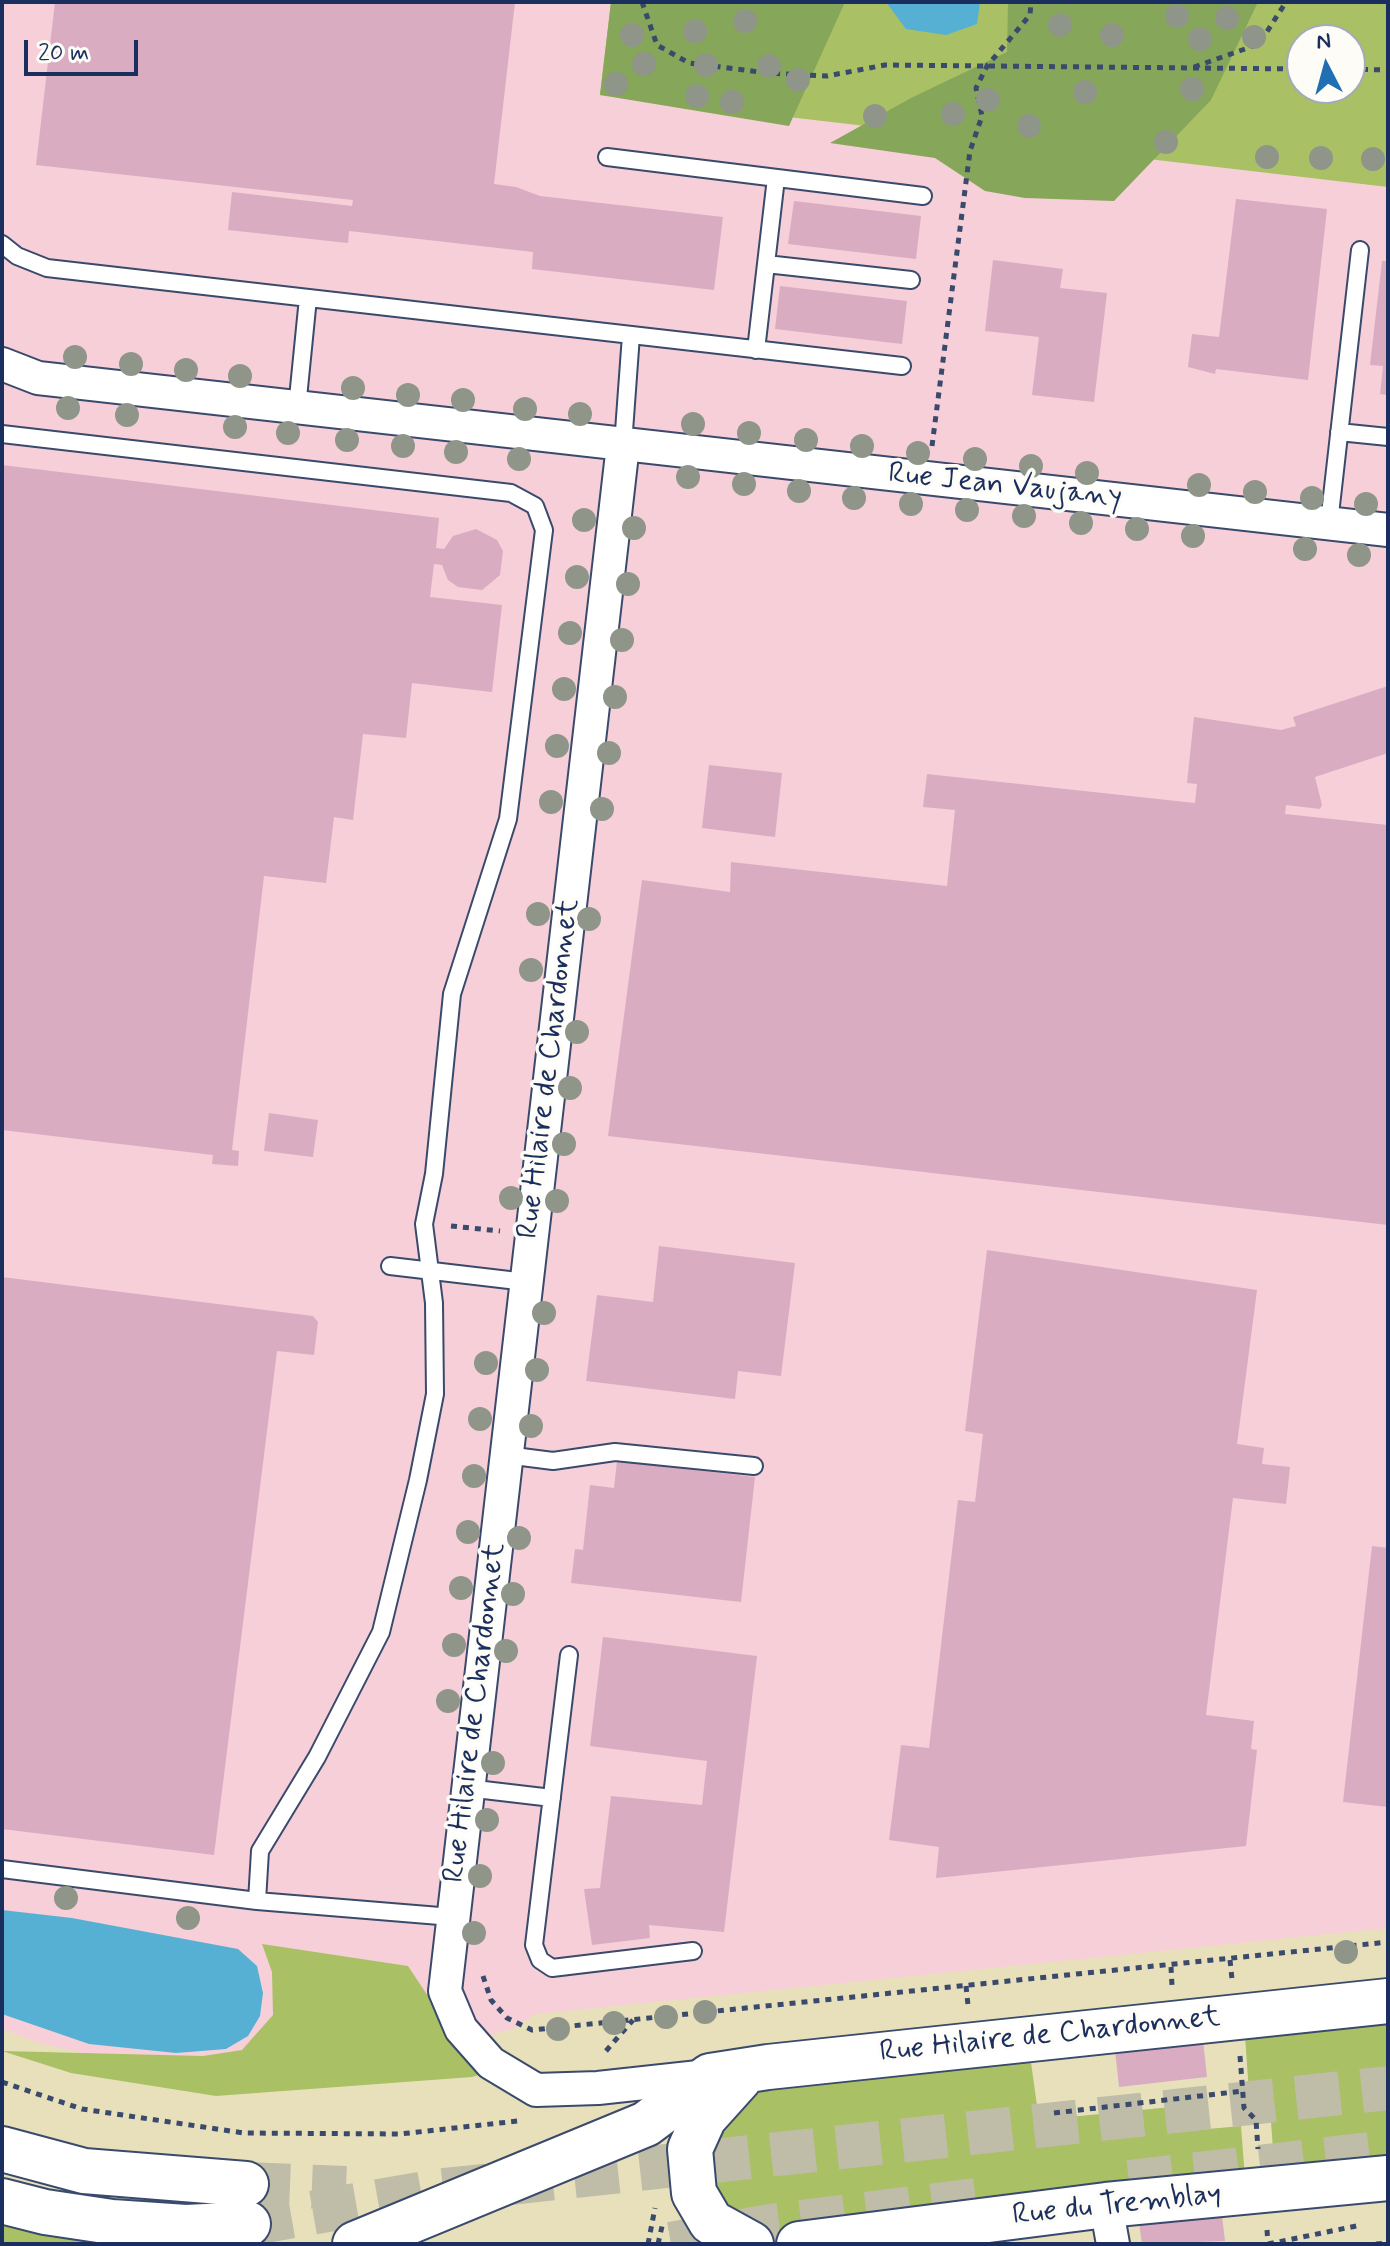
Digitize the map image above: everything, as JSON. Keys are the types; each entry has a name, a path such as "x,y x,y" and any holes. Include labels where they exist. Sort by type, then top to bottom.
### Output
{"main road":[{"name":"Rue Hilaire de Chardonnet","path":"729,2073 1388,2001"},
{"path":"355,2244 646,2124 729,2073"},
{"path":"729,2073 690,2149 694,2193 711,2222 751,2244"},
{"path":"2,2149 84,2171 247,2204 186,2227 112,2222 45,2212 2,2201"},
{"name":"Rue du Tremblay","path":"799,2244 1109,2225 1262,2191 1388,2178"}],"street":[{"name":"Rue Jean Vaujany","path":"2,364 38,378 1388,530"},
{"name":"Rue Hilaire de Chardonnet","path":"623,445 445,1991 461,2029 491,2063 536,2090 598,2088 729,2073"}],"lane":[{"path":"607,157 923,196"},
{"path":"756,350 776,178"},
{"path":"2,244 17,256 47,268 902,366"},
{"path":"1329,523 1360,250"},
{"path":"766,264 911,280"},
{"path":"297,408 308,298"},
{"path":"623,445 631,335"},
{"path":"1339,432 1388,437"},
{"path":"2,434 511,493 535,506 544,530 508,819 452,994 434,1174 424,1224 431,1269 435,1394 381,1632 317,1757 260,1851 257,1901"},
{"path":"390,1266 526,1282"},
{"path":"506,1455 553,1461 615,1452 754,1466"},
{"path":"569,1655 534,1945 540,1960 552,1968 693,1951"},
{"path":"467,1788 552,1798"},
{"path":"2,1869 257,1901 452,1917"}],"path":[{"path":"642,2 657,45 689,63 767,73 827,76 885,65 1286,69"},
{"path":"927,479 970,151 982,116 976,88 987,66 1030,15 1031,2"},
{"path":"1189,69 1259,44 1286,2"},
{"path":"1366,69 1388,70"},
{"path":"481,1964 491,2000 519,2026 532,2030 1388,1942"},
{"path":"1230,1960 1238,2016 1244,2108 1256,2120 1268,2244 1373,2223"},
{"path":"591,2052 606,2051 634,2019"},
{"path":"2,2082 82,2109 244,2133 400,2134 523,2120"},
{"path":"1054,2113 1243,2091"},
{"path":"1376,2244 1388,2243"}],"shaded area":[{"path":"2,2 611,2 600,95 1388,187 1388,1928 536,2014 513,2029 399,2059 115,2060 42,2044 2,2029"}],"green space":[{"path":"611,2 1388,2 1388,187 600,95"},
{"path":"611,2 845,2 789,126 600,95"},
{"path":"1008,2 1258,2 1211,100 1114,201 1025,198 985,191 935,158 830,143 911,98 1007,52"},
{"path":"262,1944 408,1966 459,2043 488,2072 472,2077 216,2096 71,2073 2,2051 203,2056 242,2050 273,2015 272,1972"},
{"path":"1388,2022 1388,2161 1275,2177 1269,2094 1249,2093 1245,2036"},
{"path":"1029,2048 1039,2120 1181,2106 1186,2131 1241,2126 1245,2178 762,2241 704,2189 713,2121 757,2075"},
{"path":"2,2217 222,2244 2,2244"}],"water":[{"path":"886,2 980,2 977,24 946,35 906,29"},
{"path":"2,1910 72,1918 238,1949 257,1966 263,1993 260,2016 248,2036 226,2049 176,2053 89,2044 2,2014"}],"building":[{"path":"55,2 515,2 494,184 516,187 540,196 723,217 714,290 532,269 533,252 349,231 348,243 228,230 232,192 352,206 353,200 36,165"},
{"path":"1236,199 1327,209 1308,380 1216,369 1215,374 1188,367 1192,334 1219,337"},
{"path":"794,201 921,216 916,259 788,244"},
{"path":"993,260 1063,269 1060,288 1107,293 1094,402 1032,395 1039,337 985,331"},
{"path":"1382,261 1388,261 1388,395 1380,394 1383,366 1370,365"},
{"path":"780,286 907,301 902,344 775,329"},
{"path":"2,465 439,518 436,548 444,549 453,536 476,529 497,540 503,551 500,575 482,590 458,587 448,580 442,565 434,564 430,597 502,605 492,692 412,683 406,738 363,734 353,820 334,817 326,883 264,876 232,1150 239,1151 238,1166 212,1164 213,1155 2,1130"},
{"path":"1388,686 1388,753 1315,777 1322,805 1320,809 1286,805 1285,814 1388,825 1388,1225 608,1136 642,880 730,892 731,862 947,886 955,810 923,807 927,774 1195,803 1197,784 1187,783 1194,717 1281,730 1296,726 1293,717"},
{"path":"709,765 782,773 775,837 702,828"},
{"path":"269,1113 318,1120 313,1157 264,1151"},
{"path":"659,1246 795,1263 781,1376 738,1371 735,1399 586,1381 597,1295 653,1302"},
{"path":"987,1250 1257,1290 1237,1444 1264,1448 1262,1464 1290,1467 1286,1504 1233,1498 1206,1715 1254,1721 1251,1749 1257,1750 1246,1846 936,1878 939,1847 889,1840 901,1745 929,1748 958,1500 975,1502 983,1434 965,1431"},
{"path":"2,1277 313,1316 318,1322 314,1355 277,1351 214,1855 2,1829"},
{"path":"617,1461 755,1477 741,1602 571,1583 575,1549 583,1550 590,1485 614,1488"},
{"path":"1372,1546 1388,1548 1388,1807 1343,1802"},
{"path":"603,1637 757,1656 724,1932 649,1925 650,1938 592,1945 584,1889 600,1888 611,1796 702,1805 707,1761 590,1746"},
{"path":"1203,2040 1207,2077 1119,2087 1115,2050"},
{"path":"1221,2207 1225,2241 1142,2244 1138,2216"}],"tunnel":[{"path":"248,2224 436,2191 1388,2088"},
{"path":"1129,2182 1388,2152"},
{"path":"246,2184 346,2188"},
{"path":"671,2244 770,2226 993,2198"}]}
